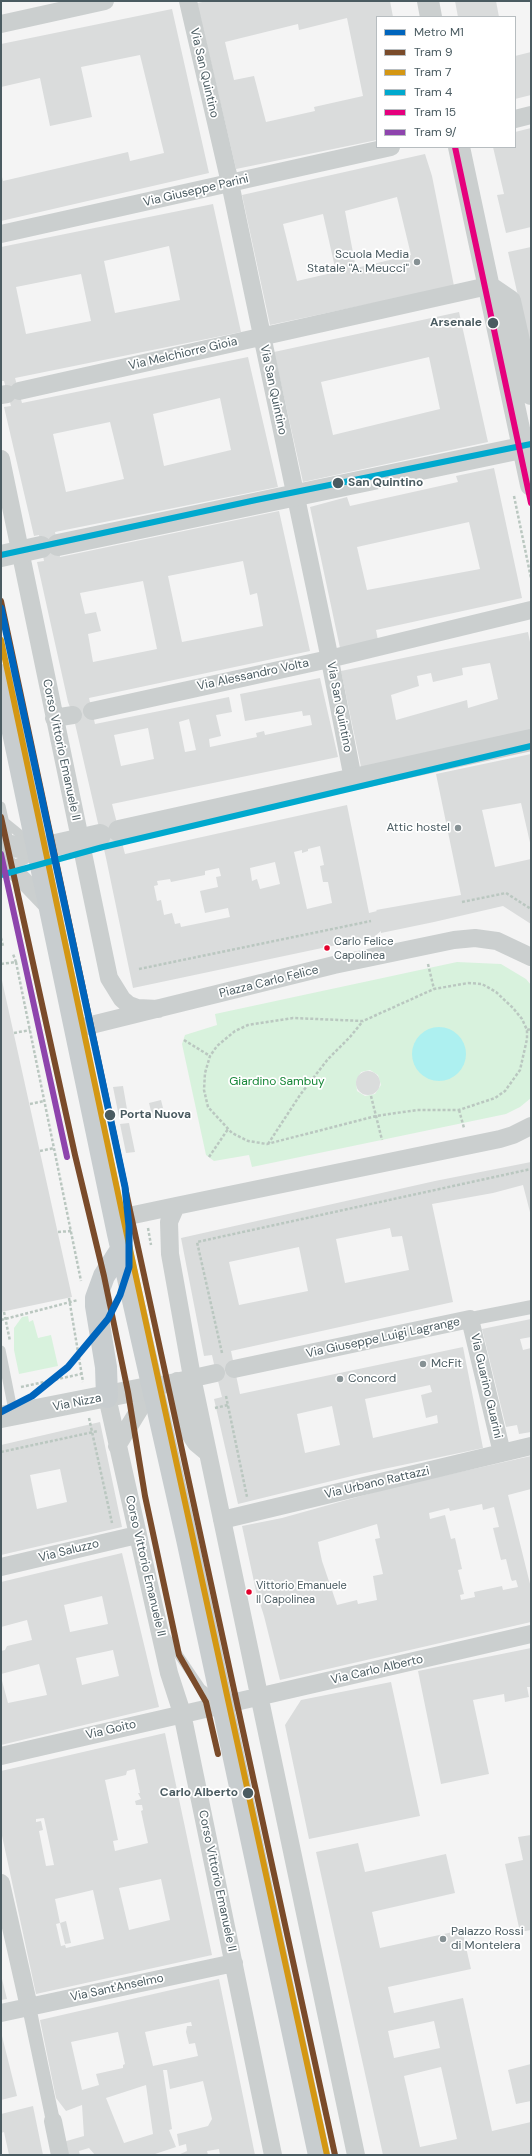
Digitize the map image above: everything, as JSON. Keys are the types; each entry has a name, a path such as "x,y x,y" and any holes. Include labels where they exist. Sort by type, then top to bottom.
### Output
{"main road":[{"path":"1,675 113,1210 153,1387 319,2155"},
{"path":"107,1397 106,1367 96,1298 104,1276 122,1248"}],"street":[{"path":"1,24 105,1"},
{"name":"Via San Quintino","path":"188,1 230,183 353,779"},
{"path":"428,1 431,16"},
{"path":"516,119 531,115"},
{"name":"Via Giuseppe Parini","path":"1,234 387,148"},
{"path":"459,148 488,286 527,447 531,485"},
{"path":"488,286 510,301 531,394"},
{"name":"Via Melchiorre Gioia","path":"9,393 488,286"},
{"path":"527,447 531,423"},
{"path":"10,554 527,447"},
{"name":"Corso Vittorio Emanuele II","path":"1,459 10,554 54,718 100,835 109,978 122,999 129,1005 137,1008 158,1009"},
{"name":"Via Alessandro Volta","path":"92,711 329,659 531,610"},
{"path":"54,718 74,714"},
{"path":"49,907 6,858 100,835 531,740"},
{"name":"Piazza Carlo Felice","path":"76,1029 334,965 454,940 475,938 497,941 531,957"},
{"path":"113,1210 117,1216 124,1217 494,1140 513,1135 531,1126"},
{"path":"176,1206 169,1222 170,1254 190,1434 196,1443 208,1453 261,1698 356,2155"},
{"name":"Via Giuseppe Luigi Lagrange","path":"234,1369 531,1307"},
{"name":"Via Guarino Guarini","path":"470,1319 502,1453"},
{"path":"117,1446 153,1387 216,1373"},
{"name":"Via Nizza","path":"8,1416 153,1387"},
{"name":"Corso Vittorio Emanuele II","path":"107,1397 169,1673 182,1714 272,2155"},
{"name":"Via Urbano Rattazzi","path":"222,1520 531,1446"},
{"name":"Via Saluzzo","path":"1,1567 137,1534"},
{"name":"Via Carlo Alberto","path":"222,1705 261,1698 531,1634"},
{"name":"Via Goito","path":"1,1756 222,1705"},
{"path":"1,1883 60,2155"},
{"name":"Via Sant'Anselmo","path":"1,2014 234,1964"}],"lane":[{"path":"1,806 5,822 6,858"},
{"path":"5,822 38,849"},
{"path":"1,1350 10,1390 8,1416"},
{"path":"159,1628 201,1688 222,1705"}],"path":[{"path":"462,902 506,893 531,909"},
{"path":"139,969 371,921"},
{"path":"1,938 3,946"},
{"path":"13,954 16,962 81,1283"},
{"path":"1,964 16,962"},
{"path":"428,964 434,989"},
{"path":"468,982 482,984 505,1000 522,1019 527,1030 527,1039 522,1064 505,1091 495,1098 459,1110 417,1110 376,1116 267,1144 238,1137 228,1130 214,1116 206,1101 204,1081 210,1056 226,1038 248,1025 293,1018 363,1020 434,989 468,982"},
{"path":"267,1144 300,1095 328,1059 350,1037 363,1020"},
{"path":"527,1030 531,1029"},
{"path":"14,1032 30,1030"},
{"path":"184,1040 210,1056"},
{"path":"371,1096 382,1140"},
{"path":"30,1104 44,1101"},
{"path":"459,1110 464,1128"},
{"path":"209,1157 228,1130"},
{"path":"40,1151 54,1148"},
{"path":"222,1353 197,1242 531,1170"},
{"path":"58,1232 70,1231"},
{"path":"10,1390 81,1374 69,1298"},
{"path":"1,1320 70,1303 84,1298"},
{"path":"226,1396 248,1502"},
{"path":"212,1409 228,1405"},
{"path":"90,1424 114,1529"},
{"path":"1,1452 92,1432"}],"green space":[{"name":"Giardino Sambuy","path":"457,962 501,964 526,979 531,985 531,1098 520,1107 506,1114 252,1167 249,1155 214,1161 206,1155 182,1044 185,1035 217,1025 215,1014","holes":["370,1070 378,1075 381,1085 375,1094 365,1096 357,1091 356,1081 361,1072"]},
{"path":"28,1316 29,1322 33,1320 38,1338 51,1335 58,1366 19,1374 14,1350 14,1328 22,1317"}],"water":[{"path":"439,1027 449,1029 458,1035 464,1044 466,1054 464,1064 458,1073 449,1079 439,1081 429,1079 420,1073 414,1064 412,1054 414,1044 420,1035 429,1029"}],"building":[{"path":"208,1 390,1 393,16 376,16 376,140 236,169 197,3","holes":["347,18 363,96 314,107 315,111 266,122 254,76 234,80 225,42 298,24 299,30"]},
{"path":"455,1 496,1 499,16 458,16"},
{"path":"172,9 209,173 1,221 1,173 3,181 128,152 130,161 164,153 140,55 81,67 92,117 50,126 40,78 1,87 1,44"},
{"path":"531,52 531,95 516,99 516,56"},
{"path":"531,128 531,227 506,233 497,195 504,194 493,148 516,148 516,132"},
{"path":"425,154 432,176 454,286 270,325 242,195","holes":["397,197 411,255 356,268 345,211","323,214 336,272 297,281 283,224"]},
{"path":"213,204 241,332 15,378 22,403 248,357 278,487 55,532 60,557 279,511 310,651 89,698 95,724 229,697 232,712 216,715 221,736 209,739 210,747 257,737 256,733 264,731 265,735 312,725 310,715 303,716 302,711 245,721 240,694 320,678 338,757 112,804 125,854 347,805 369,913 377,911 376,910 461,895 436,774 531,754 531,847 521,803 482,810 495,867 531,859 531,924 503,906 381,933 381,931 374,937 133,988 106,858 73,715 68,702 37,562 44,561 39,535 34,536 4,407 11,406 4,381 1,381 1,247","holes":["169,246 180,300 115,313 104,261","81,274 91,321 26,334 16,287","220,398 231,450 164,466 153,414","110,422 124,479 66,492 53,434","243,561 250,595 257,593 263,626 182,642 168,576","143,581 157,649 93,662 88,634 101,631 96,612 85,614 80,593","189,719 196,750 185,752 179,722","148,728 154,759 121,766 114,735","320,846 324,865 320,866 323,882 328,882 332,903 307,909 294,852 302,850 302,853 308,851 308,849","275,862 280,884 260,889 257,879 252,881 250,868","219,868 221,876 216,877 218,887 200,891 205,913 228,908 230,917 181,927 180,923 175,924 172,913 164,915 161,900 157,901 154,886 158,885 157,881 170,879 171,882 205,875 205,871"]},
{"path":"531,247 531,349 530,349 508,252"},
{"path":"459,312 488,442 303,482 274,352","holes":["429,357 440,409 333,435 321,382"]},
{"path":"494,468 522,598 376,630 378,640 340,648 310,507 347,497 350,506 458,482 456,476","holes":["469,522 480,569 367,590 357,547"]},
{"path":"528,632 531,647 531,731 361,767 341,671","holes":["490,663 498,699 468,708 467,700 396,720 391,695 419,686 417,676 431,673 433,682 463,675 462,668"]},
{"path":"1,976 72,1297 1,1312"},
{"path":"368,1071 377,1074 380,1083 377,1092 368,1095 359,1092 356,1083 359,1074"},
{"path":"123,1086 128,1115 119,1117 113,1087"},
{"path":"161,1100 165,1116 153,1119 149,1103"},
{"path":"129,1123 135,1152 126,1153 120,1124"},
{"path":"531,1162 531,1216 523,1185 493,1193 432,1204 453,1302 231,1351 240,1394 463,1347 483,1448 360,1474 238,1504 214,1399 222,1397 212,1355 204,1356 181,1238 435,1181","holes":["390,1228 392,1237 402,1236 409,1270 345,1283 336,1239","299,1247 308,1291 239,1305 229,1262","430,1385 432,1392 421,1395 426,1418 437,1415 438,1423 373,1438 365,1399","332,1406 340,1445 305,1453 297,1414"]},
{"path":"531,1319 531,1337 520,1339 523,1350 531,1348 531,1432 519,1434 517,1425 506,1427 482,1329"},
{"path":"100,1422 122,1527 1,1555 1,1445","holes":["60,1469 67,1502 37,1509 30,1475"]},
{"path":"531,1456 531,1489 508,1495 531,1588 531,1622 280,1680 264,1616 256,1591 242,1526 282,1518 393,1487","holes":["482,1504 483,1510 494,1507 499,1527 493,1528 501,1560 506,1559 511,1579 512,1581 516,1580 518,1587 503,1590 502,1586 474,1592 475,1597 461,1600 460,1595 464,1594 458,1570 462,1569 455,1538 451,1539 445,1515 430,1519 429,1513 449,1508 450,1511","377,1524 380,1538 375,1539 383,1574 373,1576 377,1600 358,1604 357,1600 337,1605 322,1561 318,1542"]},
{"path":"122,1553 159,1707 1,1745 1,1677 8,1703 47,1695 39,1664 1,1674 1,1651 5,1650 7,1646 32,1640 27,1620 1,1627 1,1582","holes":["102,1596 108,1624 70,1632 64,1605","113,1650 119,1676 82,1685 76,1658"]},
{"path":"531,1648 531,1687 527,1687 529,1697 505,1702 504,1694 473,1700 489,1774 441,1784 418,1671"},
{"path":"391,1682 420,1816 309,1839 285,1725 301,1700"},
{"path":"165,1733 212,1955 36,1994 1,1831 1,1771","holes":["135,1769 140,1793 138,1793 141,1799 135,1801 136,1805 142,1805 143,1810 141,1811 148,1843 115,1851 113,1841 118,1840 105,1780 126,1775 127,1771","44,1818 54,1865 46,1866 39,1831 43,1830 41,1821 36,1822 36,1819","161,1879 170,1920 129,1930 119,1888","93,1890 104,1939 66,1948 65,1945 61,1946 56,1924 60,1923 55,1899"]},
{"path":"531,1835 531,1930 520,1932 505,1864 523,1860 518,1837"},
{"path":"358,1843 365,1872 446,1854 455,1893 372,1912 380,1948 462,1930 471,1969 388,1987 394,2013 463,1998 492,2131 531,2122 531,2154 383,2155 316,1852","holes":["434,2021 440,2048 394,2058 388,2031","441,2067 457,2139 420,2147 404,2076"]},
{"path":"66,1921 71,1943 65,1944 60,1923"},
{"path":"1,1975 7,1999 1,2000"},
{"path":"219,1979 255,2155 220,2155 219,2149 207,2151 208,2155 178,2155 187,2151 186,2144 179,2146 177,2134 208,2126 212,2119 203,2081 170,2089 167,2070 163,2070 172,2129 169,2130 176,2147 152,2155 95,2155 89,2148 79,2151 80,2155 66,2155 63,2142 84,2136 82,2105 66,2111 56,2098 40,2020","holes":["191,2022 192,2026 187,2026 186,2032 189,2044 195,2043 198,2056 153,2066 145,2032","118,2032 125,2064 123,2065 123,2068 96,2074 99,2085 82,2090 71,2042","146,2085 153,2134 124,2143 106,2098"]},
{"path":"1,2032 17,2096 1,2100"},
{"path":"531,2064 531,2101 516,2104 508,2070"},
{"path":"33,2106 43,2155 9,2155 4,2132 1,2133 1,2114"}],"metro line":[{"name":"M1","path":"1,608 125,1187 129,1226 129,1267 120,1295 108,1319 68,1367 32,1396 1,1412"}],"tram line":[{"name":"15","path":"455,148 531,503"},
{"name":"4","path":"1,555 256,500 531,444"},
{"name":"9","path":"1,601 131,1215 335,2155"},
{"name":"7","path":"1,640 123,1217 327,2155"},
{"name":"4","path":"1,875 103,847 531,746"},
{"name":"9","path":"1,817 75,1155 104,1276 128,1392 145,1496 179,1655 206,1702 218,1754"},
{"name":"9/","path":"1,854 67,1157"}],"place":[{"name":"Scuola Media Statale \"A. Meucci\"","path":"417,262"},
{"name":"Arsenale","path":"493,323"},
{"name":"San Quintino","path":"338,483"},
{"name":"Attic hostel","path":"458,828"},
{"name":"Carlo Felice Capolinea","path":"327,948"},
{"name":"Porta Nuova","path":"110,1115"},
{"name":"McFit","path":"423,1364"},
{"name":"Concord","path":"340,1379"},
{"name":"Vittorio Emanuele II Capolinea","path":"249,1592"},
{"name":"Carlo Alberto","path":"248,1793"},
{"name":"Palazzo Rossi di Montelera","path":"443,1939"}]}
